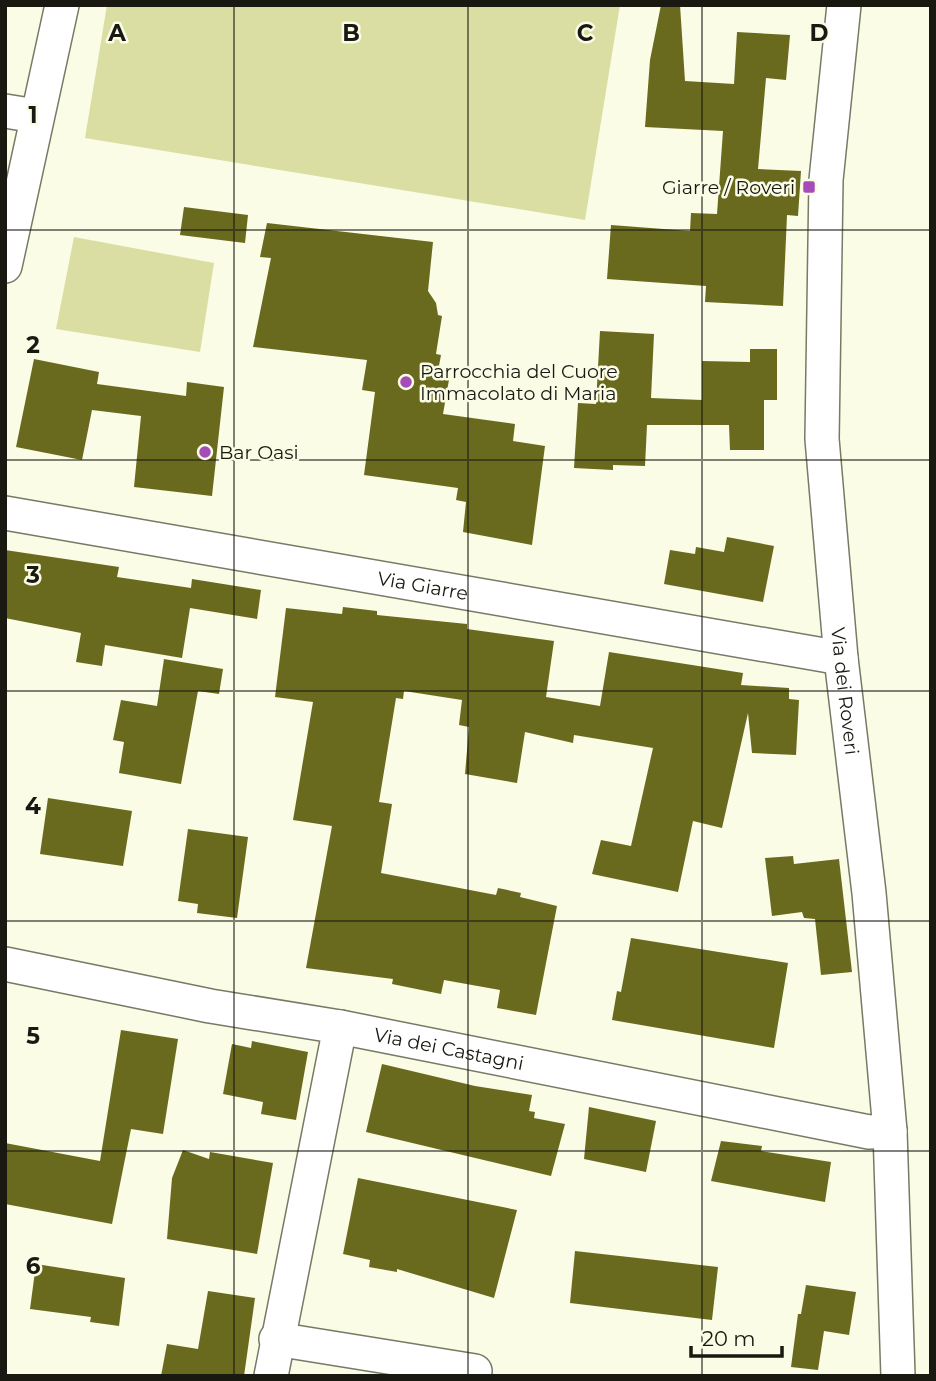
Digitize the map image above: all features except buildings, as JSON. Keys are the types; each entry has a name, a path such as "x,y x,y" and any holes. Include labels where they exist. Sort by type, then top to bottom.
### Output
{"street":[{"path":"5,266 21,114 62,5"},
{"name":"Via dei Roveri","path":"844,5 826,180 822,439 841,658 869,893 890,1131 898,1376"},
{"name":"Via Giarre","path":"5,513 841,658"},
{"name":"Via dei Castagni","path":"5,964 869,1132 890,1131"},
{"path":"271,1376 276,1339 340,1027"},
{"path":"276,1339 475,1371"}],"green space":[{"path":"107,5 620,5 585,220 85,138"},
{"path":"74,237 214,263 200,352 56,329"}],"place":[{"name":"Giarre / Roveri","path":"809,187"},
{"name":"Parrocchia del Cuore Immacolato di Maria","path":"406,382"},
{"name":"Bar Oasi","path":"205,452"}]}
